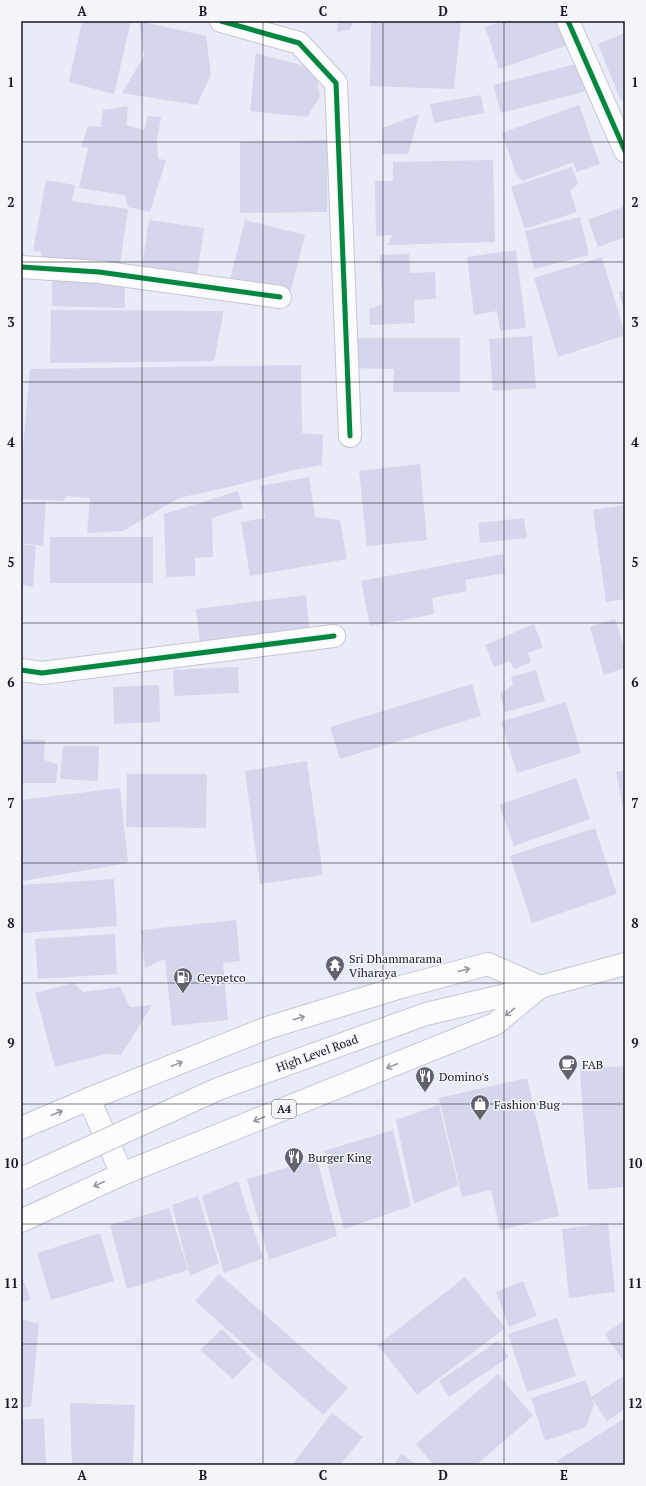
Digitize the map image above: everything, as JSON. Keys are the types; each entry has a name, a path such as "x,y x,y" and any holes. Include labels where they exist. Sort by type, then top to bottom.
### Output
{"main road":[{"path":"221,21 299,43 336,83 350,436"},
{"path":"568,21 625,151"},
{"path":"21,267 98,272 280,297"},
{"path":"21,670 42,673 334,636"},
{"path":"21,1128 89,1099 267,1028 401,987 488,964 540,987"},
{"name":"High Level Road","path":"21,1179 218,1089 426,1014 540,987 625,964"},
{"name":"A4","path":"21,1221 122,1174 495,1024 540,987"},
{"path":"89,1099 122,1174"}],"building":[{"path":"82,21 131,21 114,94 69,82"},
{"path":"139,21 206,36 211,74 197,105 122,93 144,56"},
{"path":"338,21 354,21 350,30 337,32"},
{"path":"371,21 461,21 454,89 370,86"},
{"path":"502,21 559,21 568,45 499,69 485,27"},
{"path":"625,33 625,100 621,101 598,44"},
{"path":"256,53 316,69 320,97 307,117 250,111"},
{"path":"580,63 587,91 501,113 493,85"},
{"path":"481,95 484,113 434,123 430,104"},
{"path":"579,105 600,164 577,172 573,162 523,181 516,174 502,133"},
{"path":"128,106 126,125 144,130 148,116 161,117 157,140 158,159 166,160 150,212 128,207 125,195 79,188 88,148 81,147 88,126 101,127 103,110"},
{"path":"419,114 408,154 382,154 383,128"},
{"path":"327,140 327,212 240,213 240,142"},
{"path":"493,160 495,242 387,245 393,235 376,236 375,181 393,181 393,162"},
{"path":"572,167 578,184 570,191 577,212 525,229 511,187"},
{"path":"46,180 75,185 72,201 128,209 120,264 40,261 41,252 33,251"},
{"path":"625,206 625,237 598,247 588,220"},
{"path":"580,217 589,255 534,269 525,231"},
{"path":"149,220 204,228 197,275 142,267"},
{"path":"245,220 305,235 290,294 230,280"},
{"path":"516,250 526,328 500,331 497,311 474,315 467,257"},
{"path":"409,254 410,273 435,272 436,299 414,300 415,323 370,325 369,309 382,304 380,255"},
{"path":"602,257 625,335 558,357 534,278"},
{"path":"52,280 125,282 125,308 52,306"},
{"path":"625,291 625,314 619,292"},
{"path":"51,310 223,311 223,315 214,361 50,363"},
{"path":"532,336 536,388 493,391 489,339"},
{"path":"349,338 460,338 460,392 393,392 394,369 349,368"},
{"path":"301,365 302,433 323,435 322,465 289,471 237,485 179,498 123,531 87,533 90,498 66,496 63,501 21,499 21,469 30,369"},
{"path":"420,464 427,540 367,546 359,471"},
{"path":"309,477 315,517 340,520 347,559 250,576 241,522 265,518 260,486"},
{"path":"238,491 243,508 212,518 213,557 195,558 195,576 166,577 164,514"},
{"path":"46,502 43,546 21,543 21,503"},
{"path":"625,505 625,599 606,602 593,510"},
{"path":"524,518 527,538 480,543 478,523"},
{"path":"50,537 153,537 153,583 50,583"},
{"path":"21,544 36,546 33,587 21,585"},
{"path":"503,554 505,573 465,580 467,591 432,598 434,614 370,626 361,581"},
{"path":"306,595 309,628 200,642 196,609"},
{"path":"615,619 625,650 625,668 604,675 590,627"},
{"path":"534,624 543,647 528,653 531,662 514,669 510,661 494,667 485,645"},
{"path":"238,667 239,693 174,696 173,670"},
{"path":"536,670 545,701 505,712 500,694 513,685 511,677"},
{"path":"472,684 481,716 340,759 330,727"},
{"path":"159,685 160,722 114,724 113,687"},
{"path":"566,702 581,753 517,773 501,722"},
{"path":"21,739 45,740 44,760 58,764 56,783 21,783"},
{"path":"63,746 99,746 98,781 60,779"},
{"path":"307,761 323,875 260,884 245,771"},
{"path":"625,770 625,813 624,813 616,772"},
{"path":"127,774 207,774 206,828 126,827"},
{"path":"576,778 590,819 514,846 499,805"},
{"path":"120,788 128,863 23,881 21,800"},
{"path":"595,828 617,894 532,923 510,856"},
{"path":"114,879 117,926 21,933 21,885"},
{"path":"236,920 240,961 223,963 228,1020 172,1026 165,959 145,968 141,930"},
{"path":"115,934 117,974 38,979 35,939"},
{"path":"73,983 83,992 120,987 130,1007 152,1005 121,1055 106,1054 55,1067 35,993"},
{"path":"625,1066 625,1187 588,1190 580,1069"},
{"path":"527,1078 559,1216 500,1230 491,1190 462,1197 439,1098"},
{"path":"439,1105 458,1185 414,1204 396,1120"},
{"path":"393,1130 411,1206 344,1229 324,1151"},
{"path":"317,1159 337,1236 269,1260 247,1179"},
{"path":"238,1181 263,1258 224,1273 202,1196"},
{"path":"198,1196 219,1263 190,1276 172,1205"},
{"path":"169,1208 188,1270 127,1289 110,1225"},
{"path":"608,1223 615,1292 569,1298 562,1229"},
{"path":"100,1233 114,1281 51,1300 37,1253"},
{"path":"21,1274 31,1299 21,1303"},
{"path":"219,1274 348,1388 323,1415 195,1301"},
{"path":"465,1277 505,1328 417,1395 378,1345"},
{"path":"523,1281 537,1316 509,1327 496,1292"},
{"path":"557,1318 576,1376 527,1392 508,1334"},
{"path":"21,1319 39,1324 31,1407 21,1408"},
{"path":"625,1320 625,1364 605,1334"},
{"path":"222,1329 253,1359 233,1379 200,1350"},
{"path":"498,1341 509,1357 449,1397 439,1381"},
{"path":"498,1374 533,1416 476,1465 434,1465 416,1444"},
{"path":"625,1375 625,1409 607,1421 591,1397"},
{"path":"586,1380 594,1404 586,1427 545,1441 531,1398"},
{"path":"70,1403 135,1405 133,1465 72,1465"},
{"path":"332,1413 363,1437 340,1465 292,1465"},
{"path":"44,1418 46,1465 21,1465 21,1420"},
{"path":"625,1418 625,1465 560,1465 557,1461"},
{"path":"401,1454 418,1465 394,1465"}],"cycle path":[{"path":"221,21 299,43 336,83 350,436"},
{"path":"568,21 625,151"},
{"path":"21,267 99,272 280,297"},
{"path":"21,670 42,673 334,636"}],"place":[{"name":"Sri Dhammarama Viharaya","path":"335,982"},
{"name":"Ceypetco","path":"183,994"},
{"name":"FAB","path":"568,1081"},
{"name":"Domino's","path":"425,1093"},
{"name":"Fashion Bug","path":"480,1121"},
{"name":"Burger King","path":"294,1174"}]}
